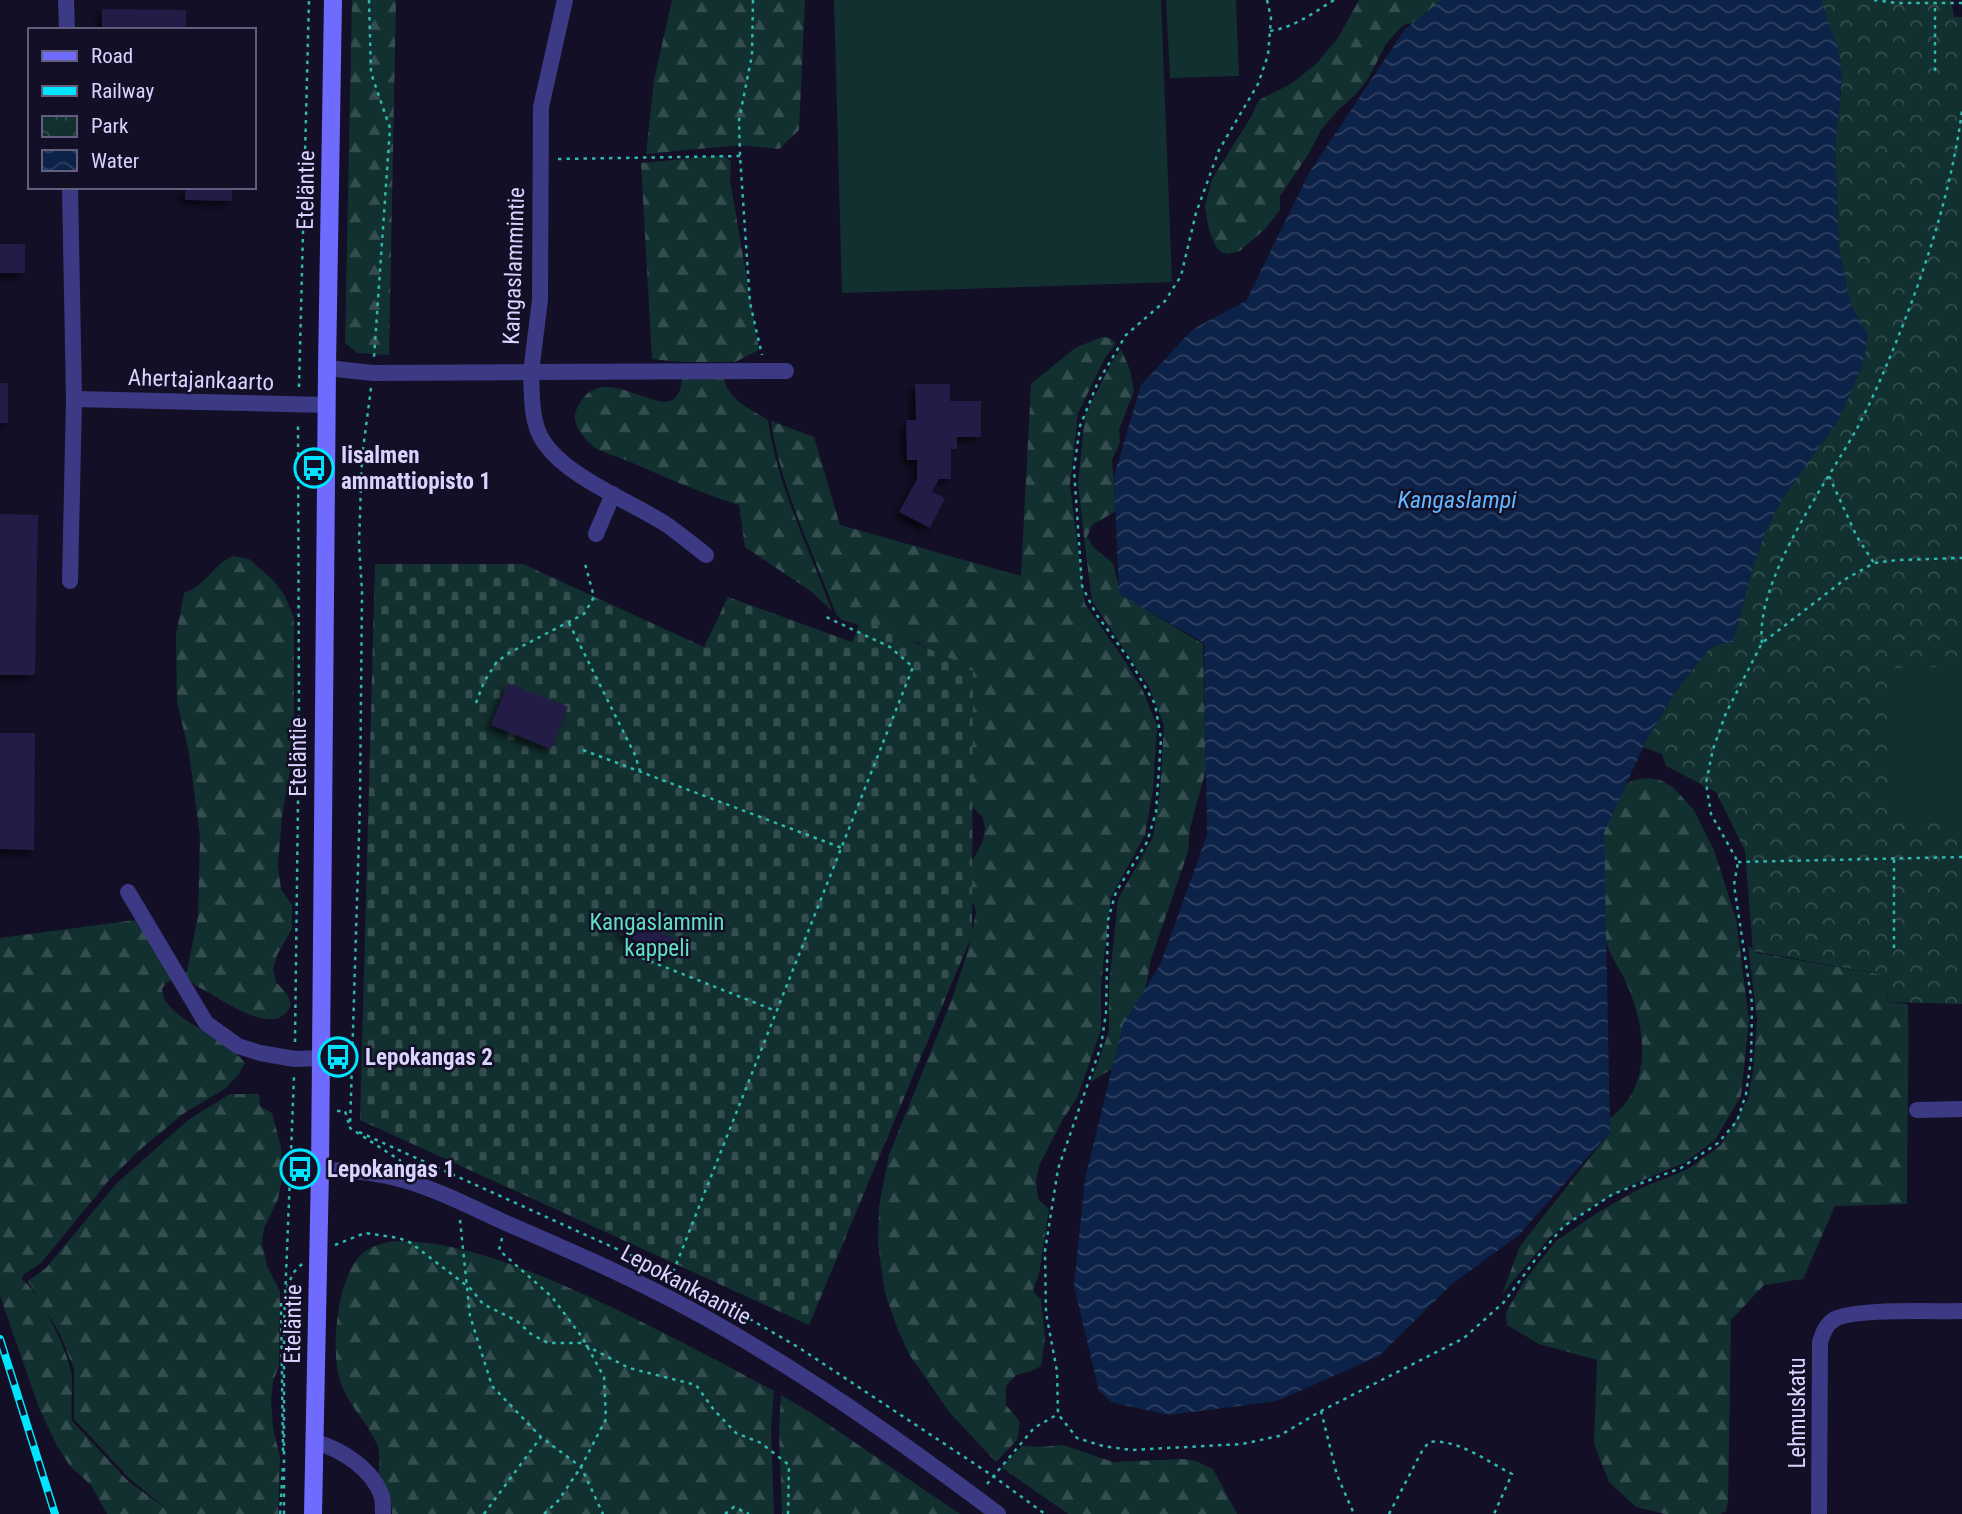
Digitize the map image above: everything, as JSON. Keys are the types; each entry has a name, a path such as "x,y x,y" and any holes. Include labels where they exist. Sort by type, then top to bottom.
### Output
{"street":[{"path":"66,0 67,28"},
{"name":"Eteläntie","path":"313,1514 320,1170 326,405 333,0"},
{"name":"Kangaslammintie","path":"327,368 373,373 531,372 540,300 541,107 565,0"},
{"path":"70,189 74,399 70,581"},
{"path":"706,555 666,525 575,473 546,445 538,432 533,411 531,372 786,372"},
{"name":"Ahertajankaarto","path":"74,399 326,405"},
{"path":"596,534 613,494"},
{"path":"128,892 206,1023 238,1046 260,1053 295,1059 321,1058"},
{"path":"1917,1110 1962,1109"},
{"name":"Lepokankaantie","path":"320,1170 344,1169 395,1176 433,1188 664,1296 818,1386 998,1514"},
{"name":"Lehmuskatu","path":"1819,1514 1820,1342 1824,1331 1832,1321 1854,1313 1962,1311"},
{"path":"315,1442 332,1447 353,1460 370,1477 382,1498 383,1514"}],"path":[{"path":"282,1514 285,1292 295,1059 299,720 298,405 309,0"},
{"path":"369,0 371,73 390,128 373,373 362,457 360,803 350,1128 408,1166"},
{"path":"753,0 752,55 739,120 740,156 750,303 766,372"},
{"path":"1267,0 1270,18 1268,55 1258,84 1219,150 1196,213 1181,276 1165,302 1126,335 1098,382 1080,426 1074,469 1082,586 1096,614 1129,659 1155,704 1161,739 1156,812 1147,842 1116,892 1108,920 1106,1013 1101,1046 1058,1169 1045,1251 1046,1313 1057,1371 1058,1414 1077,1438 1102,1446 1131,1450 1242,1444 1279,1436 1321,1411 1464,1338 1504,1302 1564,1226 1613,1194 1681,1168 1718,1143 1737,1121 1746,1094 1751,1060 1752,1003 1734,885 1738,862 1711,814 1706,783 1713,748 1726,713 1762,643 1764,613 1792,542 1856,430 1884,370 1927,259 1943,206 1962,111"},
{"path":"1270,31 1304,20 1334,0"},
{"path":"1874,0 1962,3"},
{"path":"1935,71 1936,4"},
{"path":"540,159 740,156"},
{"path":"1829,476 1857,537 1874,563"},
{"path":"1762,643 1844,580 1874,563 1962,558"},
{"path":"476,703 484,682 496,663 507,654 584,614 594,597 584,560"},
{"path":"664,1296 913,667 890,647 824,616"},
{"path":"569,623 635,755 640,771"},
{"path":"583,750 842,848"},
{"path":"1738,862 1962,857"},
{"path":"1894,948 1895,859"},
{"path":"642,958 777,1011"},
{"path":"454,1213 460,1221 470,1316 492,1386 541,1437 581,1467 603,1514"},
{"path":"506,1222 499,1250 552,1297 587,1346 604,1377 606,1419 581,1467 558,1501 544,1514"},
{"path":"285,1292 293,1273 301,1265 365,1233 399,1238 411,1243 467,1287 483,1304 517,1321 531,1334 548,1343 581,1343 629,1368 696,1385 714,1410 736,1433 761,1443 789,1465 788,1514"},
{"path":"1321,1411 1337,1475 1354,1514"},
{"path":"977,1498 1034,1428 1058,1414"},
{"path":"484,1514 541,1437"},
{"path":"1389,1514 1422,1451 1429,1442 1436,1441 1457,1446 1512,1474 1494,1514"},
{"path":"725,1514 734,1507 749,1514"}],"green space":[{"path":"352,0 396,0 389,355 358,353 345,343"},
{"path":"672,0 805,0 799,130 779,149 740,145 646,154 654,80"},
{"path":"834,0 1161,0 1172,282 842,293"},
{"path":"1166,0 1236,0 1239,76 1170,78"},
{"path":"1359,0 1442,0 1413,23 1403,25 1386,44 1368,79 1321,130 1308,155 1280,196 1280,210 1266,228 1240,251 1228,254 1221,252 1209,230 1205,206 1212,179 1259,100 1291,84 1316,64 1338,38"},
{"path":"1821,0 1951,0 1954,17 1962,17 1962,1004 1887,1002 1889,976 1753,951 1745,851 1716,792 1666,766 1662,754 1643,747 1675,692 1709,649 1733,642 1753,566 1766,530 1784,496 1839,419 1865,354 1867,334 1851,306 1839,249 1835,148 1842,78"},
{"path":"724,155 731,162 730,180 759,350 735,362 652,359 641,163"},
{"path":"1102,337 1110,338 1116,343 1105,358 1078,413 1070,485 1085,604 1143,691 1157,726 1153,790 1145,835 1111,897 1101,984 1101,1030 1077,1098 1039,1166 1036,1181 1038,1199 1049,1209 1039,1275 1033,1289 1041,1299 1045,1338 1041,1366 1016,1375 1006,1386 1006,1405 1020,1422 1017,1440 996,1462 950,1413 909,1354 885,1293 878,1244 879,1206 889,1155 952,999 967,954 976,913 975,906 966,894 968,869 983,841 985,828 983,818 970,804 967,765 973,723 972,701 936,653 917,642 842,620 836,614 789,495 771,421 814,437 840,525 1021,576 1031,384 1075,348"},
{"path":"1121,349 1130,370 1134,391 1119,430 1120,442 1112,460 1116,511 1092,525 1087,537 1094,548 1113,563 1120,594 1203,644 1206,770 1190,828 1188,852 1151,959 1133,1055 1091,1082 1109,1031 1109,985 1118,899 1153,837 1160,791 1164,725 1149,687 1092,601 1085,546 1078,484 1085,415"},
{"path":"724,377 729,392 735,398 768,420 772,445 786,493 832,611 812,592 745,547 739,505 597,449 584,437 576,423 580,402 598,388 613,388 658,401 670,401 678,394 682,378"},
{"path":"233,556 249,559 273,580 285,596 294,618 294,749 282,816 278,865 281,889 292,905 292,929 277,955 273,970 276,982 287,994 291,1004 285,1014 266,1019 242,1012 191,982 186,975 198,916 200,837 189,753 177,701 176,635 184,593 192,590 220,564"},
{"name":"Kangaslammin kappeli","path":"375,564 523,564 704,647 728,597 852,642 862,618 973,669 972,935 809,1325 360,1120"},
{"path":"1962,667 1962,821 1892,822 1889,668"},
{"path":"1647,778 1660,780 1673,787 1694,810 1714,850 1736,919 1749,1020 1741,1096 1715,1140 1684,1163 1636,1183 1593,1206 1551,1236 1502,1294 1520,1246 1610,1132 1610,1118 1624,1105 1634,1090 1640,1073 1642,1055 1638,1018 1626,982 1607,944 1603,840 1609,815 1623,787 1631,781"},
{"path":"135,920 172,980 162,989 169,1006 224,1043 245,1063 226,1088 183,1114 142,1148 110,1179 41,1263 23,1275 22,1280 29,1285 41,1302 28,1281 46,1268 116,1184 188,1120 230,1094 259,1094 260,1106 272,1113 281,1147 282,1178 278,1199 264,1228 262,1243 267,1266 280,1291 279,1365 273,1382 271,1401 273,1428 280,1457 278,1514 107,1514 91,1485 70,1466 57,1446 39,1408 0,1296 0,938","holes":["45,1309 60,1334 74,1369 74,1419 130,1479 169,1511 128,1481 72,1421 72,1377 69,1362"]},
{"path":"1748,945 1758,953 1889,976 1887,1002 1908,1004 1907,1204 1835,1206 1803,1279 1764,1285 1731,1320 1726,1511 1720,1514 1665,1514 1636,1507 1609,1482 1594,1444 1597,1360 1539,1344 1507,1325 1506,1312 1525,1280 1556,1241 1639,1189 1688,1169 1721,1145 1748,1099 1753,1072 1757,1020"},
{"path":"396,1241 461,1249 524,1269 618,1310 774,1391 771,1430 774,1514 392,1514 391,1504 379,1475 378,1447 342,1387 337,1364 336,1331 342,1295 354,1264 369,1248"},
{"path":"781,1395 960,1514 782,1514 779,1430"},
{"path":"1063,1445 1113,1462 1183,1459 1196,1461 1213,1469 1237,1514 1068,1514 1001,1467 1022,1446"}],"water":[{"name":"Kangaslampi","path":"1442,0 1821,0 1839,52 1842,78 1835,148 1839,249 1851,306 1867,334 1865,354 1839,419 1784,496 1766,530 1753,566 1733,642 1709,649 1675,692 1643,747 1604,833 1610,1132 1519,1235 1452,1284 1379,1356 1277,1401 1168,1415 1111,1402 1099,1391 1074,1286 1085,1179 1123,1024 1160,965 1207,835 1204,643 1119,594 1114,476 1141,385 1193,329 1246,301 1309,173 1405,29"}],"building":[{"path":"102,9 186,10 186,28 102,28"},
{"path":"185,189 232,189 232,201 185,200"},
{"path":"0,244 25,244 25,273 0,273"},
{"path":"0,383 8,383 8,423 0,423"},
{"path":"915,384 950,384 950,401 981,401 981,437 957,437 957,449 951,449 951,479 939,479 932,492 945,498 930,528 899,512 917,479 917,460 907,460 906,420 916,420"},
{"path":"0,514 38,515 35,675 0,675"},
{"path":"508,683 568,707 551,749 491,725"},
{"path":"0,733 35,733 34,850 0,849"},
{"path":"628,917 675,939 667,956 620,933"}],"railway":[{"path":"0,1339 55,1514"}],"place":[{"name":"Iisalmen ammattiopisto 1","path":"314,468"},
{"name":"Lepokangas 2","path":"338,1057"},
{"name":"Lepokangas 1","path":"300,1169"}]}
